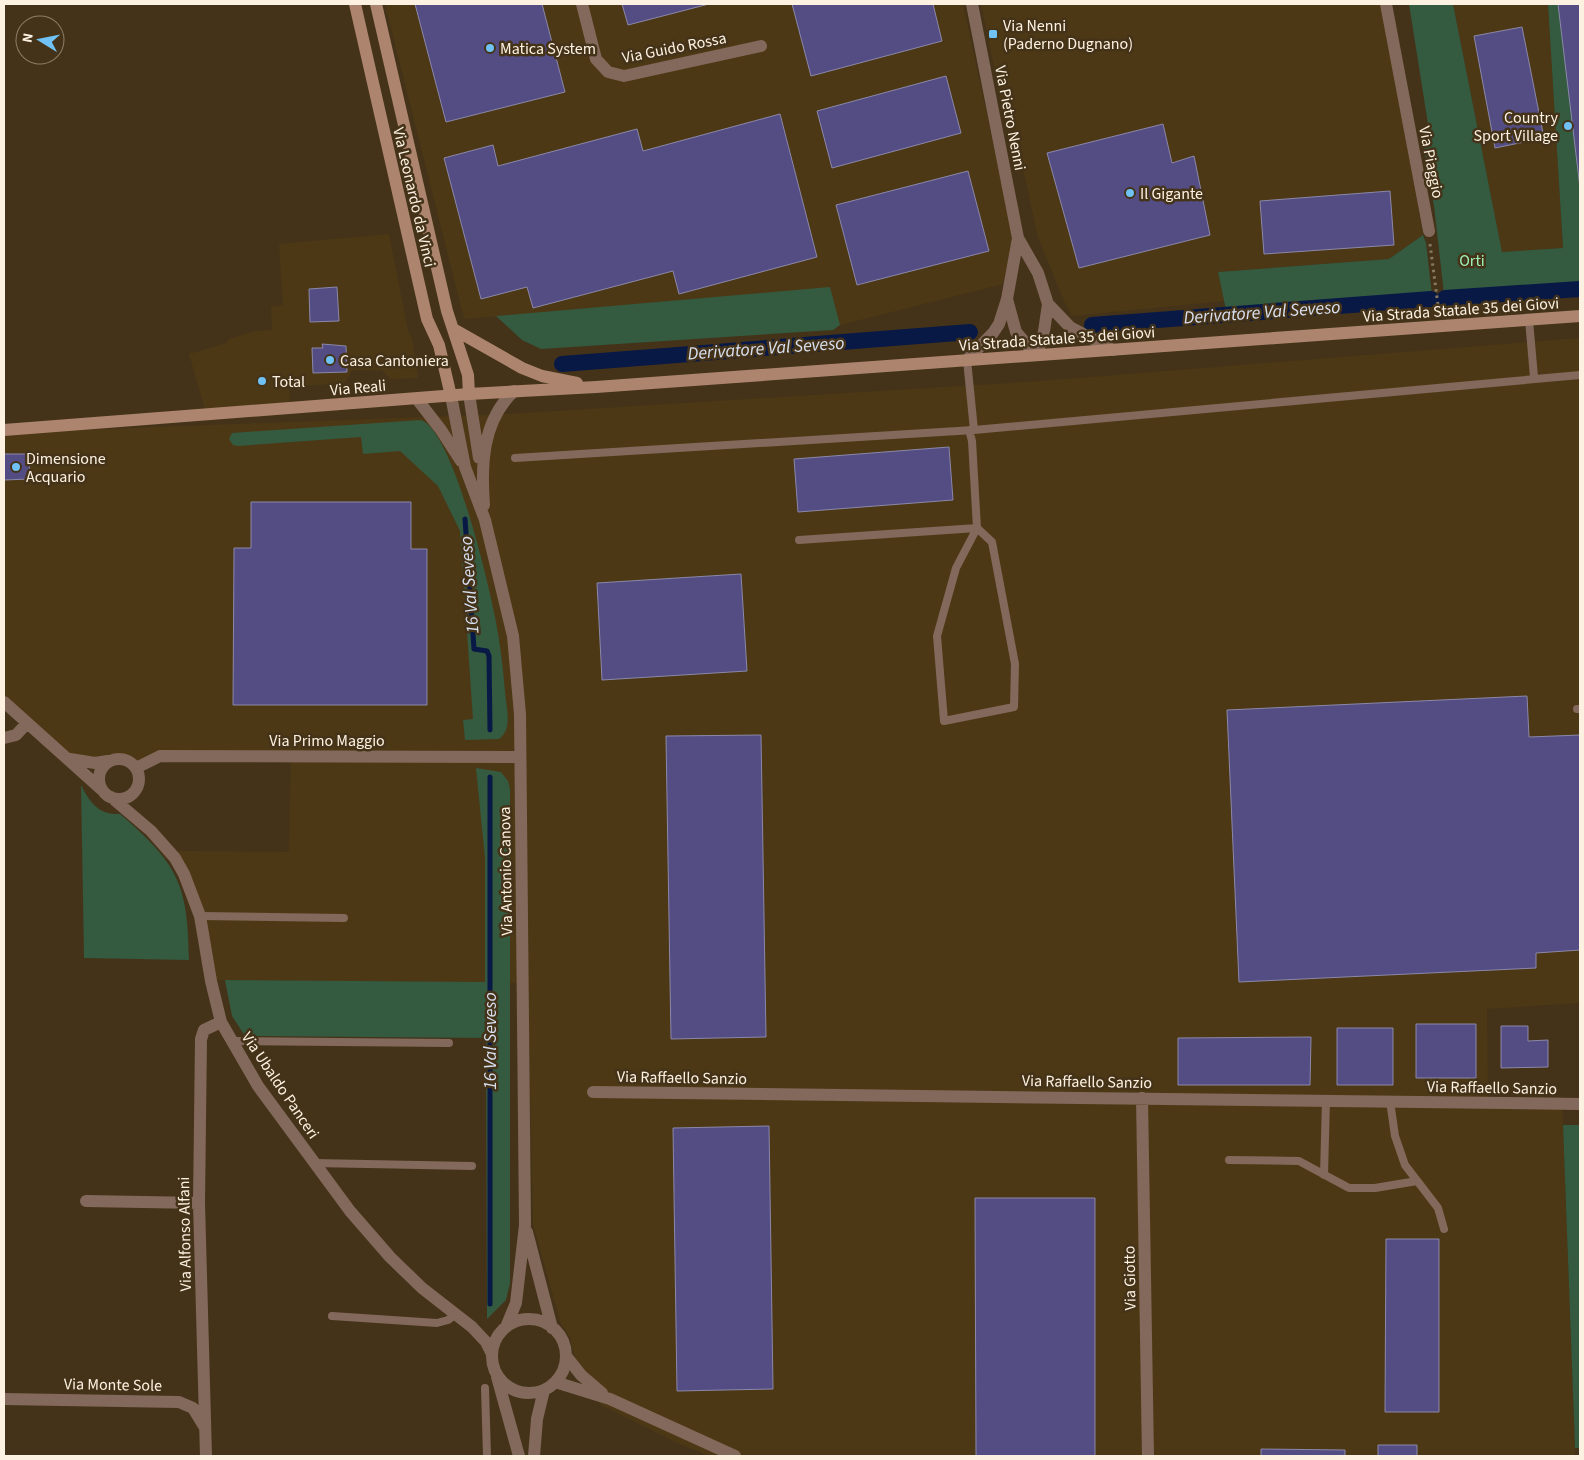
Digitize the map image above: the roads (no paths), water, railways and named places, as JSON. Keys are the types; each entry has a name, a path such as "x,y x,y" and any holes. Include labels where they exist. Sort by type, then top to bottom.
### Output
{"main road":[{"name":"Via Leonardo da Vinci","path":"355,4 427,319 439,345 451,396"},
{"name":"Via Leonardo da Vinci","path":"376,4 443,292 468,375 469,394"},
{"name":"Via Strada Statale 35 dei Giovi","path":"596,387 1580,316"},
{"path":"455,330 522,368 542,376 596,387"},
{"name":"Via Reali","path":"4,430 469,394 596,387"}],"street":[{"name":"Via Guido Rossa","path":"582,4 596,60 608,72 624,76 760,46"},
{"name":"Via Pietro Nenni","path":"972,4 1018,238 1038,273 1048,304 1045,330 1036,355 1016,332 1007,299"},
{"name":"Via Piaggio","path":"1386,4 1429,231"},
{"name":"Via Pietro Nenni","path":"967,360 993,334 1004,313 1018,238"},
{"name":"Via Pietro Nenni","path":"1048,304 1070,328 1112,350"},
{"name":"Via Antonio Canova","path":"482,481 484,450 490,424 504,400 514,392"},
{"name":"Via Antonio Canova","path":"469,394 482,481 485,520"},
{"name":"Via Antonio Canova","path":"451,396 465,467 485,520 513,636 520,714 525,1225 516,1303 506,1327"},
{"name":"Via Antonio Canova","path":"417,399 441,430 465,467"},
{"path":"4,702 27,724 16,735 4,738"},
{"name":"Via Ubaldo Panceri","path":"27,724 70,759 151,831 175,858 191,887 200,916 211,981 221,1022 258,1086 350,1211 390,1257 422,1288 480,1334 492,1354"},
{"name":"Via Primo Maggio","path":"136,768 160,756 520,757"},
{"path":"70,759 95,763 120,758 132,763 136,768 139,780 134,792 123,798 106,793 99,783 100,771 108,761"},
{"name":"Via Alfonso Alfani","path":"206,1456 199,1203 201,1039 204,1030 221,1022"},
{"name":"Via Raffaello Sanzio","path":"593,1092 1580,1104"},
{"name":"Via Giotto","path":"1142,1098 1148,1456"},
{"path":"86,1201 199,1203"},
{"name":"Via Antonio Canova","path":"525,1225 552,1328"},
{"path":"519,1456 492,1354 496,1339 506,1327 517,1321 529,1319 541,1322 552,1328 559,1336 566,1356 581,1375 610,1399"},
{"path":"496,1374 507,1386 522,1393 544,1390 555,1382 561,1374 566,1356"},
{"path":"555,1382 610,1399 734,1456"},
{"path":"534,1456 537,1419 544,1390"},
{"name":"Via Monte Sole","path":"4,1399 179,1402 193,1408 198,1414 206,1432"}],"lane":[{"path":"1529,320 1534,377"},
{"path":"799,540 977,528 992,542 1015,664 1014,707 944,721 937,636 956,568 977,528 967,360"},
{"path":"515,458 972,430 1580,374"},
{"path":"200,916 344,918"},
{"path":"232,1042 450,1043"},
{"path":"1324,1175 1326,1100"},
{"path":"1390,1102 1395,1136 1405,1165 1438,1208 1444,1229"},
{"path":"1229,1160 1300,1161 1349,1188 1375,1188 1417,1181"},
{"path":"314,1163 472,1166"},
{"path":"332,1316 437,1323 448,1320 456,1314"},
{"path":"485,1388 486,1456"}],"waterway":[{"name":"Derivatore Val Seveso","path":"1445,298 1580,289"},
{"name":"Derivatore Val Seveso","path":"1092,325 1431,299"},
{"name":"Derivatore Val Seveso","path":"562,364 970,332"},
{"name":"16 Val Seveso","path":"465,519 474,649 487,651 489,656 490,730"},
{"name":"16 Val Seveso","path":"490,777 490,1304"}],"place":[{"name":"Via Nenni (Paderno Dugnano)","path":"993,34"},
{"name":"Matica System","path":"490,48"},
{"name":"Country Sport Village","path":"1568,126"},
{"name":"Il Gigante","path":"1130,193"},
{"name":"Casa Cantoniera","path":"330,360"},
{"name":"Total","path":"262,381"},
{"name":"Dimensione Acquario","path":"16,467"}],"park label":[{"name":"Orti","path":"1472,260"}]}
